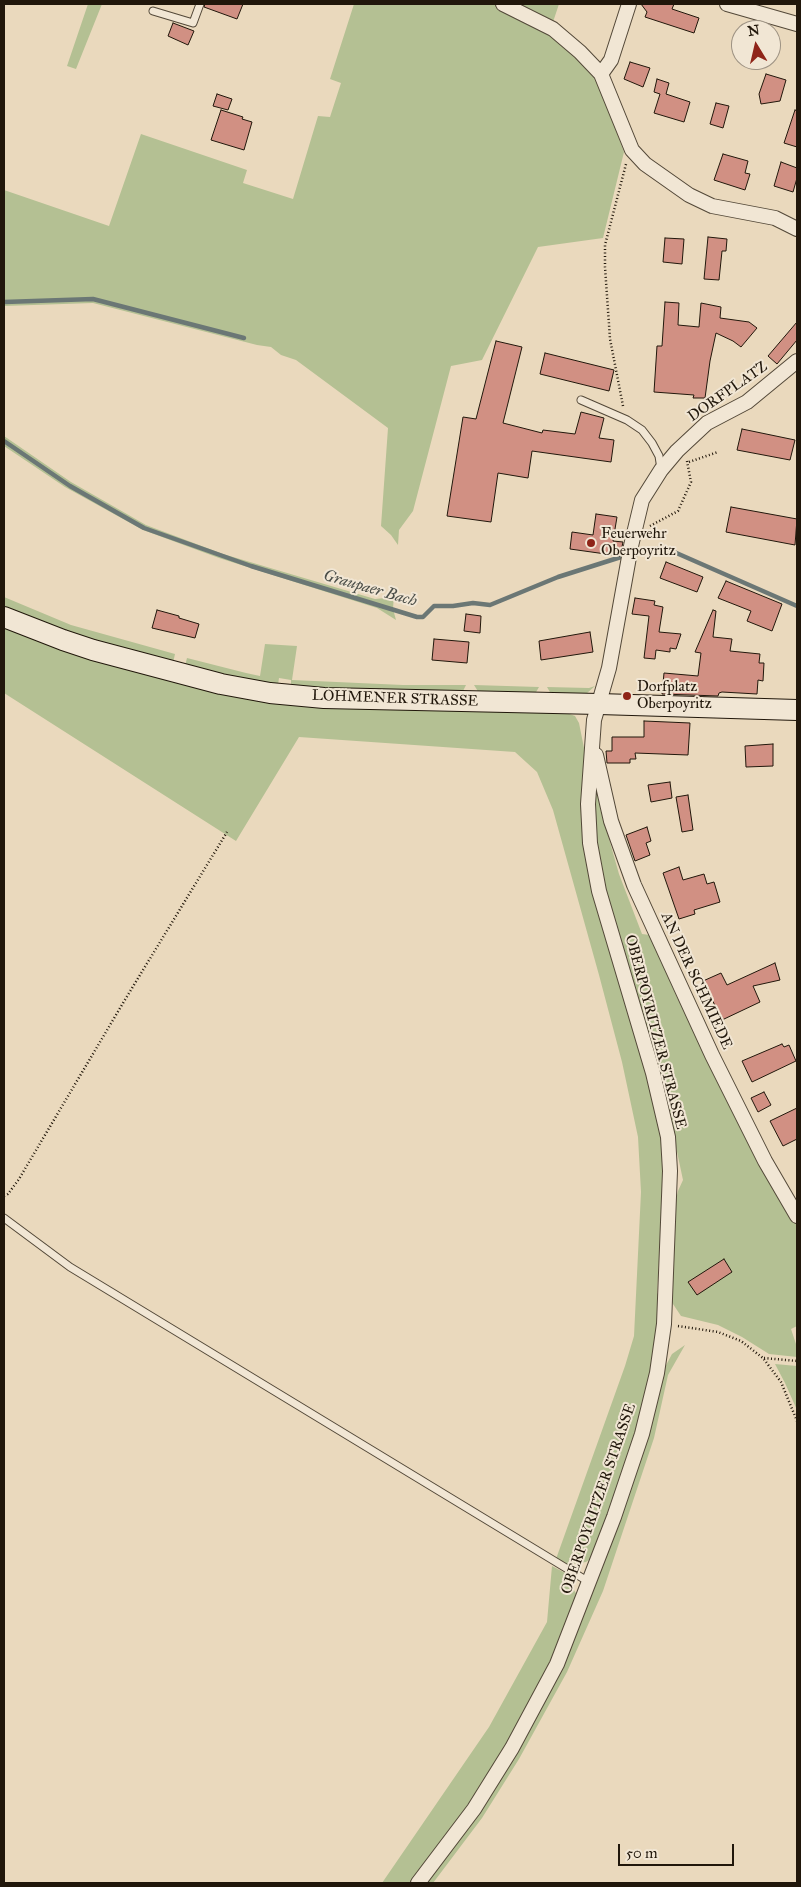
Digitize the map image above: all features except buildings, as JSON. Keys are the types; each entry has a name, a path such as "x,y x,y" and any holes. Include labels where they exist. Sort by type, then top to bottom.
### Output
{"main road":[{"name":"LOHMENER STRASSE","path":"4,617 56,638 93,650 221,684 270,693 324,698 797,710"}],"street":[{"path":"503,4 553,29 580,52 601,74 632,150 645,164 689,196 712,206 775,218 797,229"},
{"path":"601,74 611,60 629,4"},
{"path":"727,4 797,24"},
{"name":"DORFPLATZ","path":"599,704 609,668 632,540 642,500 661,470 677,451 707,423 747,402 797,361"},
{"name":"OBERPOYRITZER STRASSE","path":"418,1883 474,1809 512,1748 557,1664 614,1517 642,1434 657,1373 664,1324 670,1171 668,1137 653,1073 599,891 592,853 588,804 594,747 594,720 599,704"},
{"name":"AN DER SCHMIEDE","path":"594,747 612,820 634,885 712,1055 765,1161 797,1216"}],"lane":[{"path":"152,11 193,23 200,4"},
{"path":"581,400 627,420 642,430 652,443 658,456 661,470"},
{"path":"4,1218 70,1267 589,1582"}],"path":[{"path":"627,420 621,400 610,339 605,245 624,171 632,150"},
{"path":"632,540 678,511 691,482 688,462 677,451"},
{"path":"4,1196 8,1194 19,1179 227,832"},
{"path":"664,1324 718,1332 741,1341 763,1358 781,1382 797,1421"},
{"path":"763,1358 797,1361"}],"green space":[{"path":"88,4 102,4 76,69 67,66"},
{"path":"354,4 496,4 550,32 577,55 597,79 624,152 603,238 538,247 482,360 451,366 413,511 399,530 398,545 381,526 388,428 296,360 281,355 271,347 93,303 4,306 4,190 109,226 141,134 247,170 243,183 293,199 318,116 330,117 341,83 330,79"},
{"path":"511,4 559,4 552,25"},
{"path":"4,436 71,482 146,525 223,554 375,599 385,598 394,594 393,609 396,620 377,608 219,558 143,530 65,487 4,446"},
{"path":"4,597 71,625 175,654 173,663 127,651 4,610"},
{"path":"4,626 171,679 564,712 575,716 579,723 586,758 583,807 663,1139 665,1173 662,1243 660,1246 657,1293 659,1296 658,1327 652,1366 637,1430 592,1558 586,1562 572,1564 571,1566 556,1559 634,1336 641,1192 638,1137 622,1062 599,975 553,810 537,772 515,752 299,737 236,841 4,693"},
{"path":"265,644 297,646 292,680 403,685 466,685 462,693 291,687 291,680 279,678 278,685 242,680 185,666 187,658 260,676"},
{"path":"474,685 539,687 535,694 479,693"},
{"path":"595,686 586,694 551,694 547,687 589,688"},
{"path":"596,772 603,804 600,807 619,874 642,934 650,935 675,993 710,1064 797,1225 797,1326 791,1329 797,1347 797,1357 769,1354 718,1325 681,1316 671,1301 673,1213 678,1191 683,1180 673,1133 603,889 593,803"},
{"path":"685,1345 668,1375 654,1438 603,1591 567,1672 519,1759 482,1818 433,1883 424,1883 561,1664 664,1369 672,1354"},
{"path":"775,1364 797,1366 797,1410 785,1383"},
{"path":"552,1566 567,1574 566,1577 577,1595 551,1659 509,1744 469,1808 411,1883 382,1883 489,1727 547,1622"}],"waterway":[{"path":"4,302 93,299 244,338"},
{"name":"Graupaer Bach","path":"4,441 70,486 144,528 251,566 417,617 423,617 434,606 473,603 490,605 558,577 643,550 665,548 797,606"}],"place":[{"name":"Feuerwehr Oberpoyritz","path":"591,543"},
{"name":"Dorfplatz Oberpoyritz","path":"627,696"}]}
